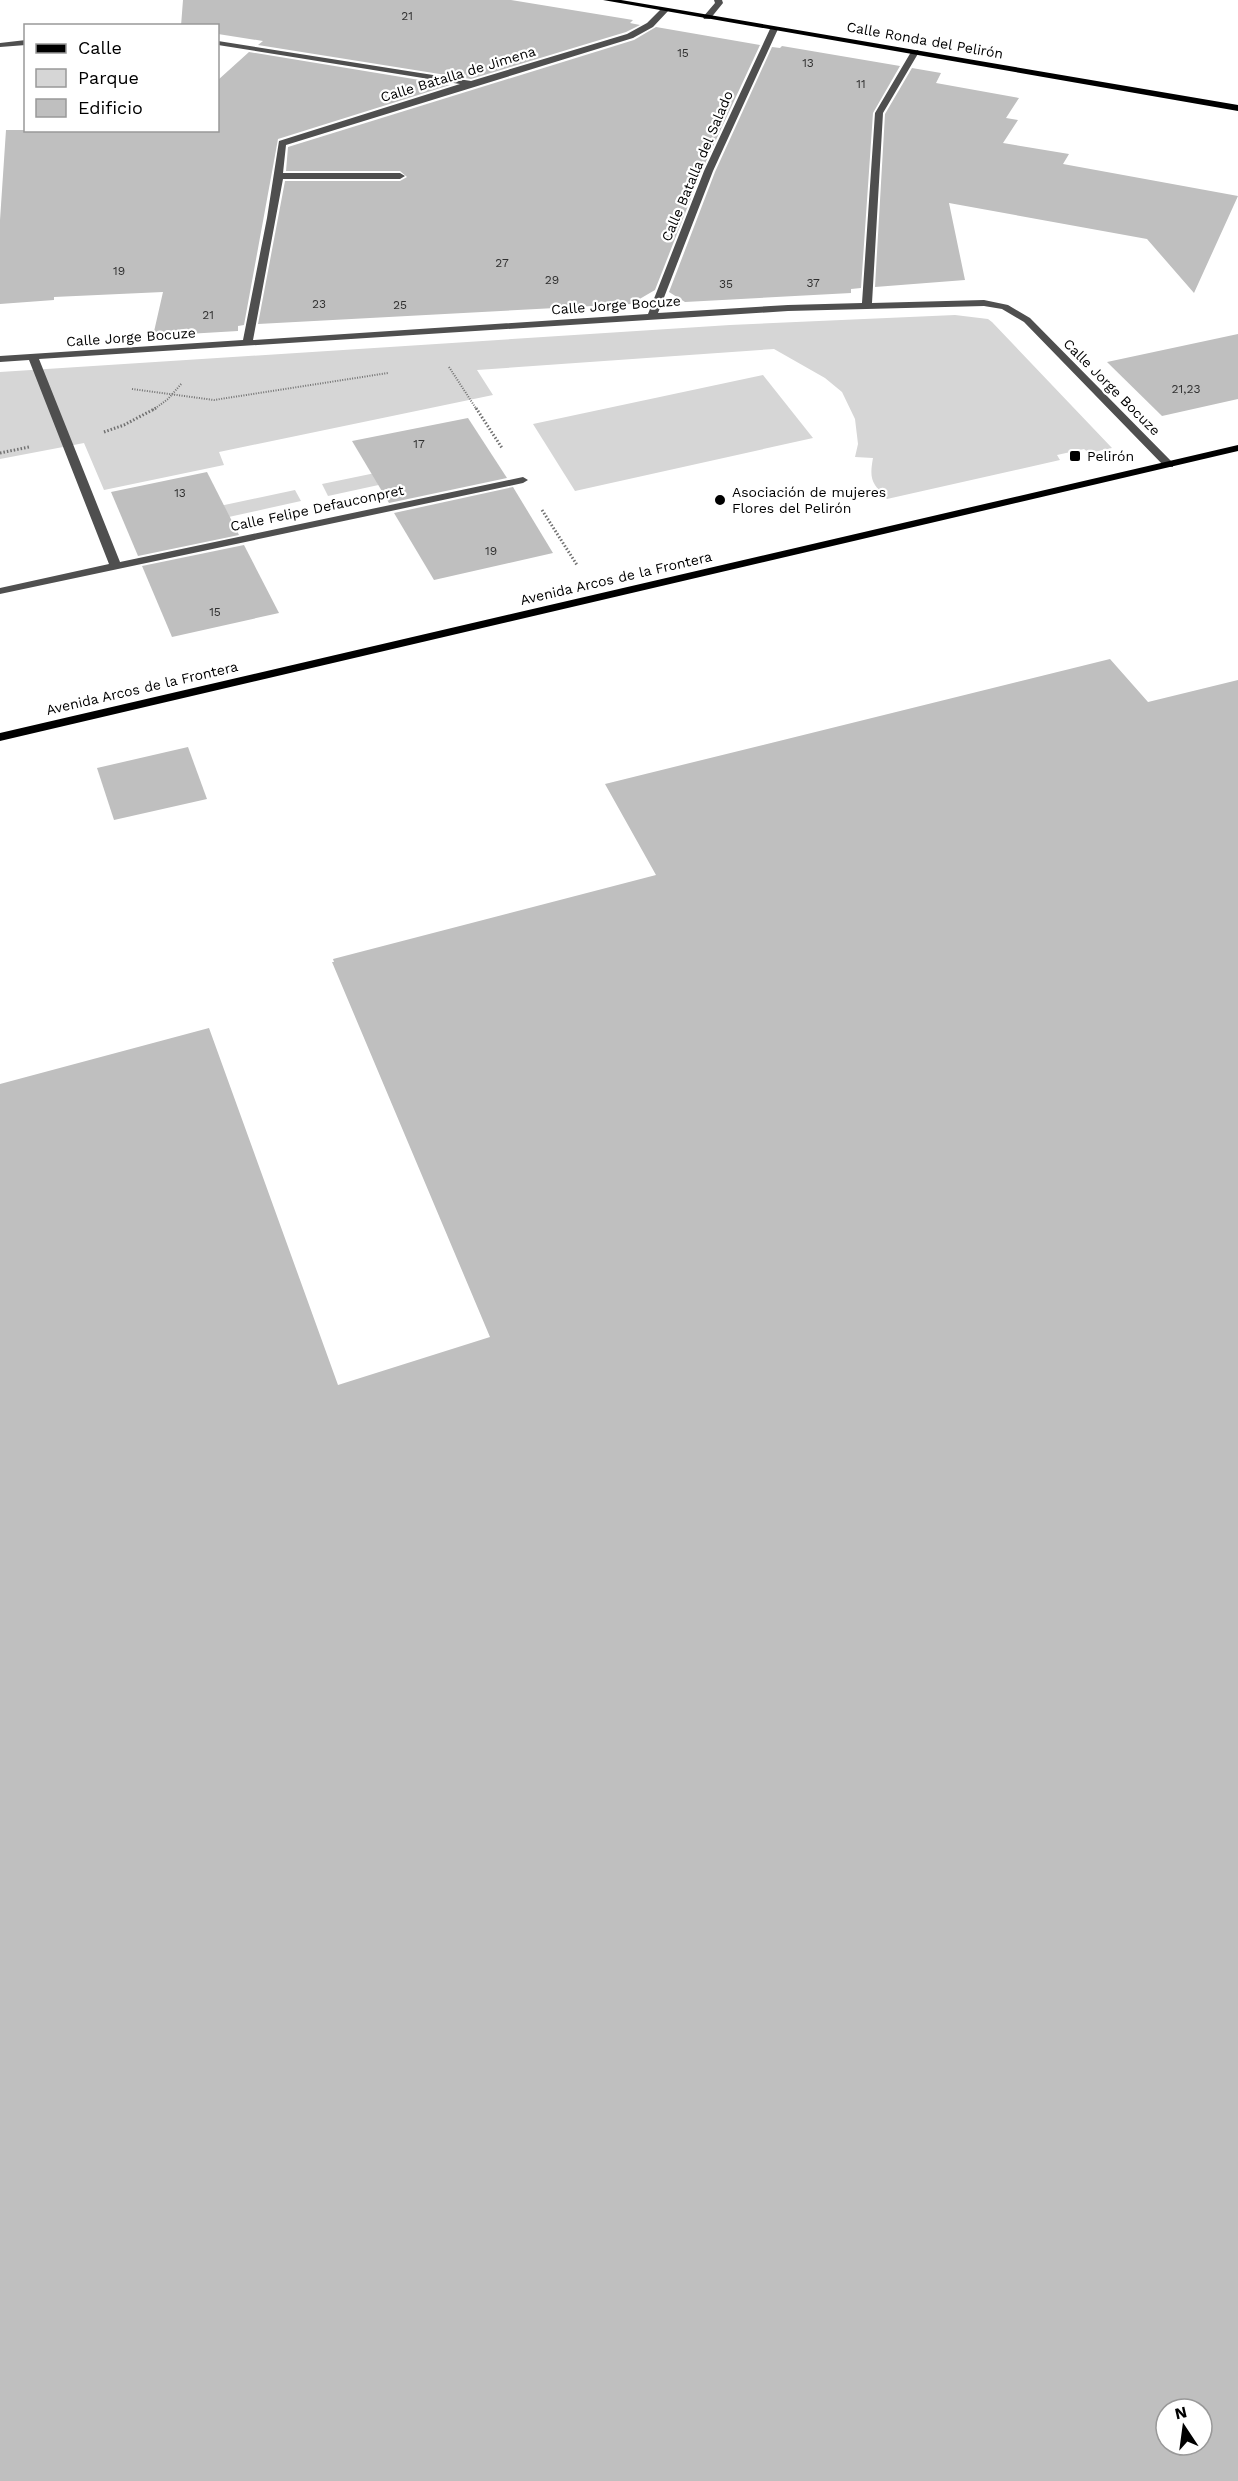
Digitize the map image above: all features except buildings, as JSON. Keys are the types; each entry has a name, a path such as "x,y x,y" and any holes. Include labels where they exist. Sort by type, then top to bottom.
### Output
{"main road":[{"name":"Calle Ronda del Pelirón","path":"607,0 1238,108"},
{"name":"Avenida Arcos de la Frontera","path":"0,737 1238,448"}],"street":[{"path":"707,17 718,0"},
{"name":"Calle Batalla de Jimena","path":"248,342 256,285 270,235 280,176 282,143 630,36 650,25 665,10"},
{"name":"Calle Batalla del Salado","path":"652,317 679,242 750,76 774,29"},
{"path":"0,45 24,42"},
{"path":"219,43 477,84"},
{"path":"867,306 879,113 915,52"},
{"path":"280,176 400,176"},
{"name":"Calle Jorge Bocuze","path":"0,359 788,308 984,303 1005,307 1018,313 1169,465"},
{"path":"33,357 116,567"},
{"name":"Calle Felipe Defauconpret","path":"0,591 523,480"}],"path":[{"path":"66,439 122,428 175,395 204,345"},
{"path":"447,364 458,362"},
{"path":"128,388 214,400 388,373"}],"green space":[{"path":"955,315 988,319 992,322 1112,448 1089,453 1084,449 1057,455 1060,460 887,499 873,481 871,471 873,458 855,457 858,444 855,419 842,392 825,378 774,349 477,370 493,395 219,452 224,465 104,490 84,443 0,459 0,372 730,325"},
{"path":"763,375 813,438 575,491 533,424"},
{"path":"414,465 420,476 328,496 322,484"},
{"path":"295,490 301,501 206,522 201,510"}],"place":[{"name":"Pelirón","path":"1075,456"},
{"name":"Asociación de mujeres Flores del Pelirón","path":"720,500"}]}
